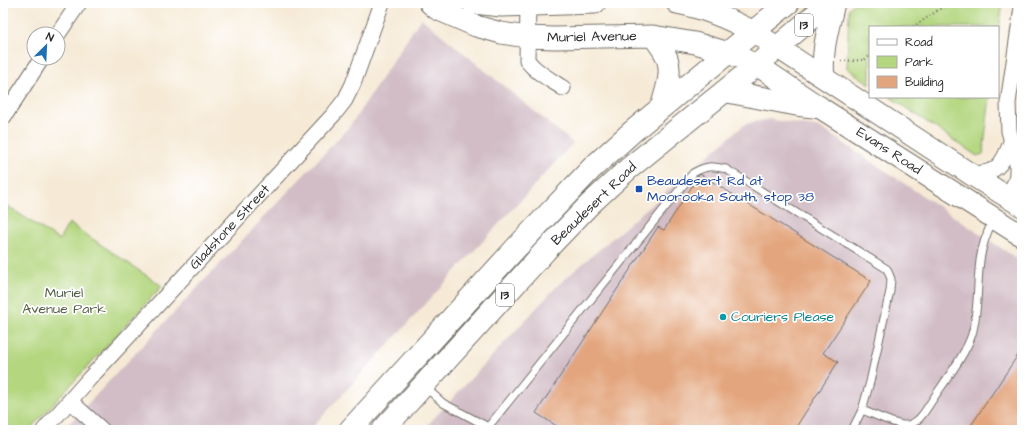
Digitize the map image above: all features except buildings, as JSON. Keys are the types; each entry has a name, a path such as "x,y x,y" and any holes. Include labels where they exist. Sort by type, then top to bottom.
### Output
{"highway":[{"name":"Beaudesert Road","path":"350,430 515,249 592,168 661,108 788,3"},
{"name":"Beaudesert Road","path":"383,430 589,205 628,169 779,47 829,3"},
{"path":"725,91 819,107"}],"main road":[{"name":"Muriel Avenue","path":"430,3 437,9 476,26 501,33 527,37 554,38 653,36 695,43 729,53 757,65"},
{"path":"473,3 502,6 595,3"},
{"path":"829,70 823,64 823,49 834,3"},
{"path":"690,4 725,17 779,47"},
{"path":"653,36 667,58 669,68 669,78 661,108"},
{"name":"Evans Road","path":"779,47 829,70 969,173 1015,201"},
{"name":"Evans Road","path":"757,65 819,107 1022,236"},
{"path":"994,218 1015,201"}],"street":[{"path":"63,26 79,3"},
{"name":"Gladstone Street","path":"44,430 345,100 353,84 382,3"},
{"path":"528,5 527,60 538,71 563,88"},
{"path":"1015,201 1015,182 1017,176 1016,146 1008,103 1022,7"},
{"path":"3,118 37,66"},
{"path":"969,173 983,173 995,170 1016,146"},
{"path":"70,401 102,430"}],"lane":[{"path":"423,386 443,403 491,428 693,173 710,166 726,169 887,269 891,279 890,291 870,382 862,410 852,430"},
{"path":"862,410 904,426 914,424 924,412 964,352 972,335 979,291 981,254 986,235 994,218"}],"path":[{"path":"914,26 949,3"},
{"path":"829,70 864,60 869,57"}],"shaded area":[{"path":"421,18 573,143 310,430 63,430 350,126"},
{"path":"769,119 821,128 1022,262 1022,430 423,430 558,285 745,124"}],"green space":[{"path":"855,3 1003,3 999,29 999,26 869,26 869,83 847,68 849,8"},
{"path":"891,98 990,98 983,154 977,156"},
{"name":"Muriel Avenue Park","path":"3,203 59,240 69,223 162,286 29,430 3,430"}],"place":[{"name":"Beaudesert Rd at Moorooka South, stop 38","path":"639,189"},
{"name":"Couriers Please","path":"723,317"}]}
